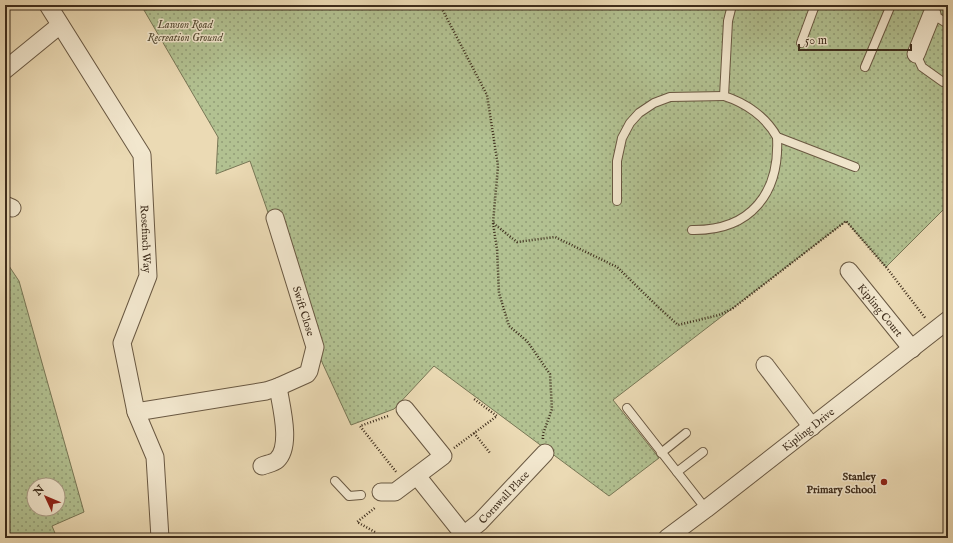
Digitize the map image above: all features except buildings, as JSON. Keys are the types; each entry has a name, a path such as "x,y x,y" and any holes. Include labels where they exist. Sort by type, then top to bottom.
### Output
{"street":[{"name":"Rosefinch Way","path":"48,5 142,155 148,276 122,343 136,412 155,457 160,538"},
{"path":"916,54 934,10"},
{"path":"5,70 60,25"},
{"name":"Swift Close","path":"136,412 266,391 307,374 315,347 275,218"},
{"name":"Kipling Court","path":"849,271 912,349"},
{"name":"Kipling Drive","path":"667,538 948,320"},
{"path":"765,365 812,426"},
{"path":"262,466 276,461 283,453 284,417 278,387"},
{"path":"405,409 443,456 400,486 462,537"},
{"name":"Cornwall Place","path":"462,537 480,522 545,453"}],"lane":[{"path":"724,96 728,21 732,5"},
{"path":"801,43 815,5"},
{"path":"865,67 891,5"},
{"path":"934,10 948,24"},
{"path":"916,54 922,67 943,82 948,82"},
{"path":"617,202 617,161 622,138 630,124 639,113 654,103 670,97 724,96 737,100 763,118 777,137 776,167 772,182 764,197 752,211 737,221 717,228 692,230"},
{"path":"777,137 855,166"},
{"path":"627,408 706,509"},
{"path":"661,452 686,433"},
{"path":"677,472 702,452"},
{"path":"335,481 349,496 361,495"}],"path":[{"path":"440,5 487,95 498,166 493,223 497,249 498,293 509,326 527,340 550,374 552,410 543,434 545,453"},
{"path":"493,223 517,242 554,237 617,267 678,325 719,315 732,309 846,221 886,267 935,330"},
{"path":"443,456 497,416 474,399"},
{"path":"375,532 356,522 400,486 360,426 388,416"},
{"path":"474,433 490,453"}],"green space":[{"name":"Lawson Road Recreation Ground","path":"141,5 948,5 948,205 886,267 846,221 613,400 659,458 609,496 434,366 394,409 351,425 315,347 250,161 216,174 218,137"},
{"path":"5,260 19,281 84,512 52,526 57,538 5,538"}],"place":[{"name":"Stanley Primary School","path":"884,482"}]}
